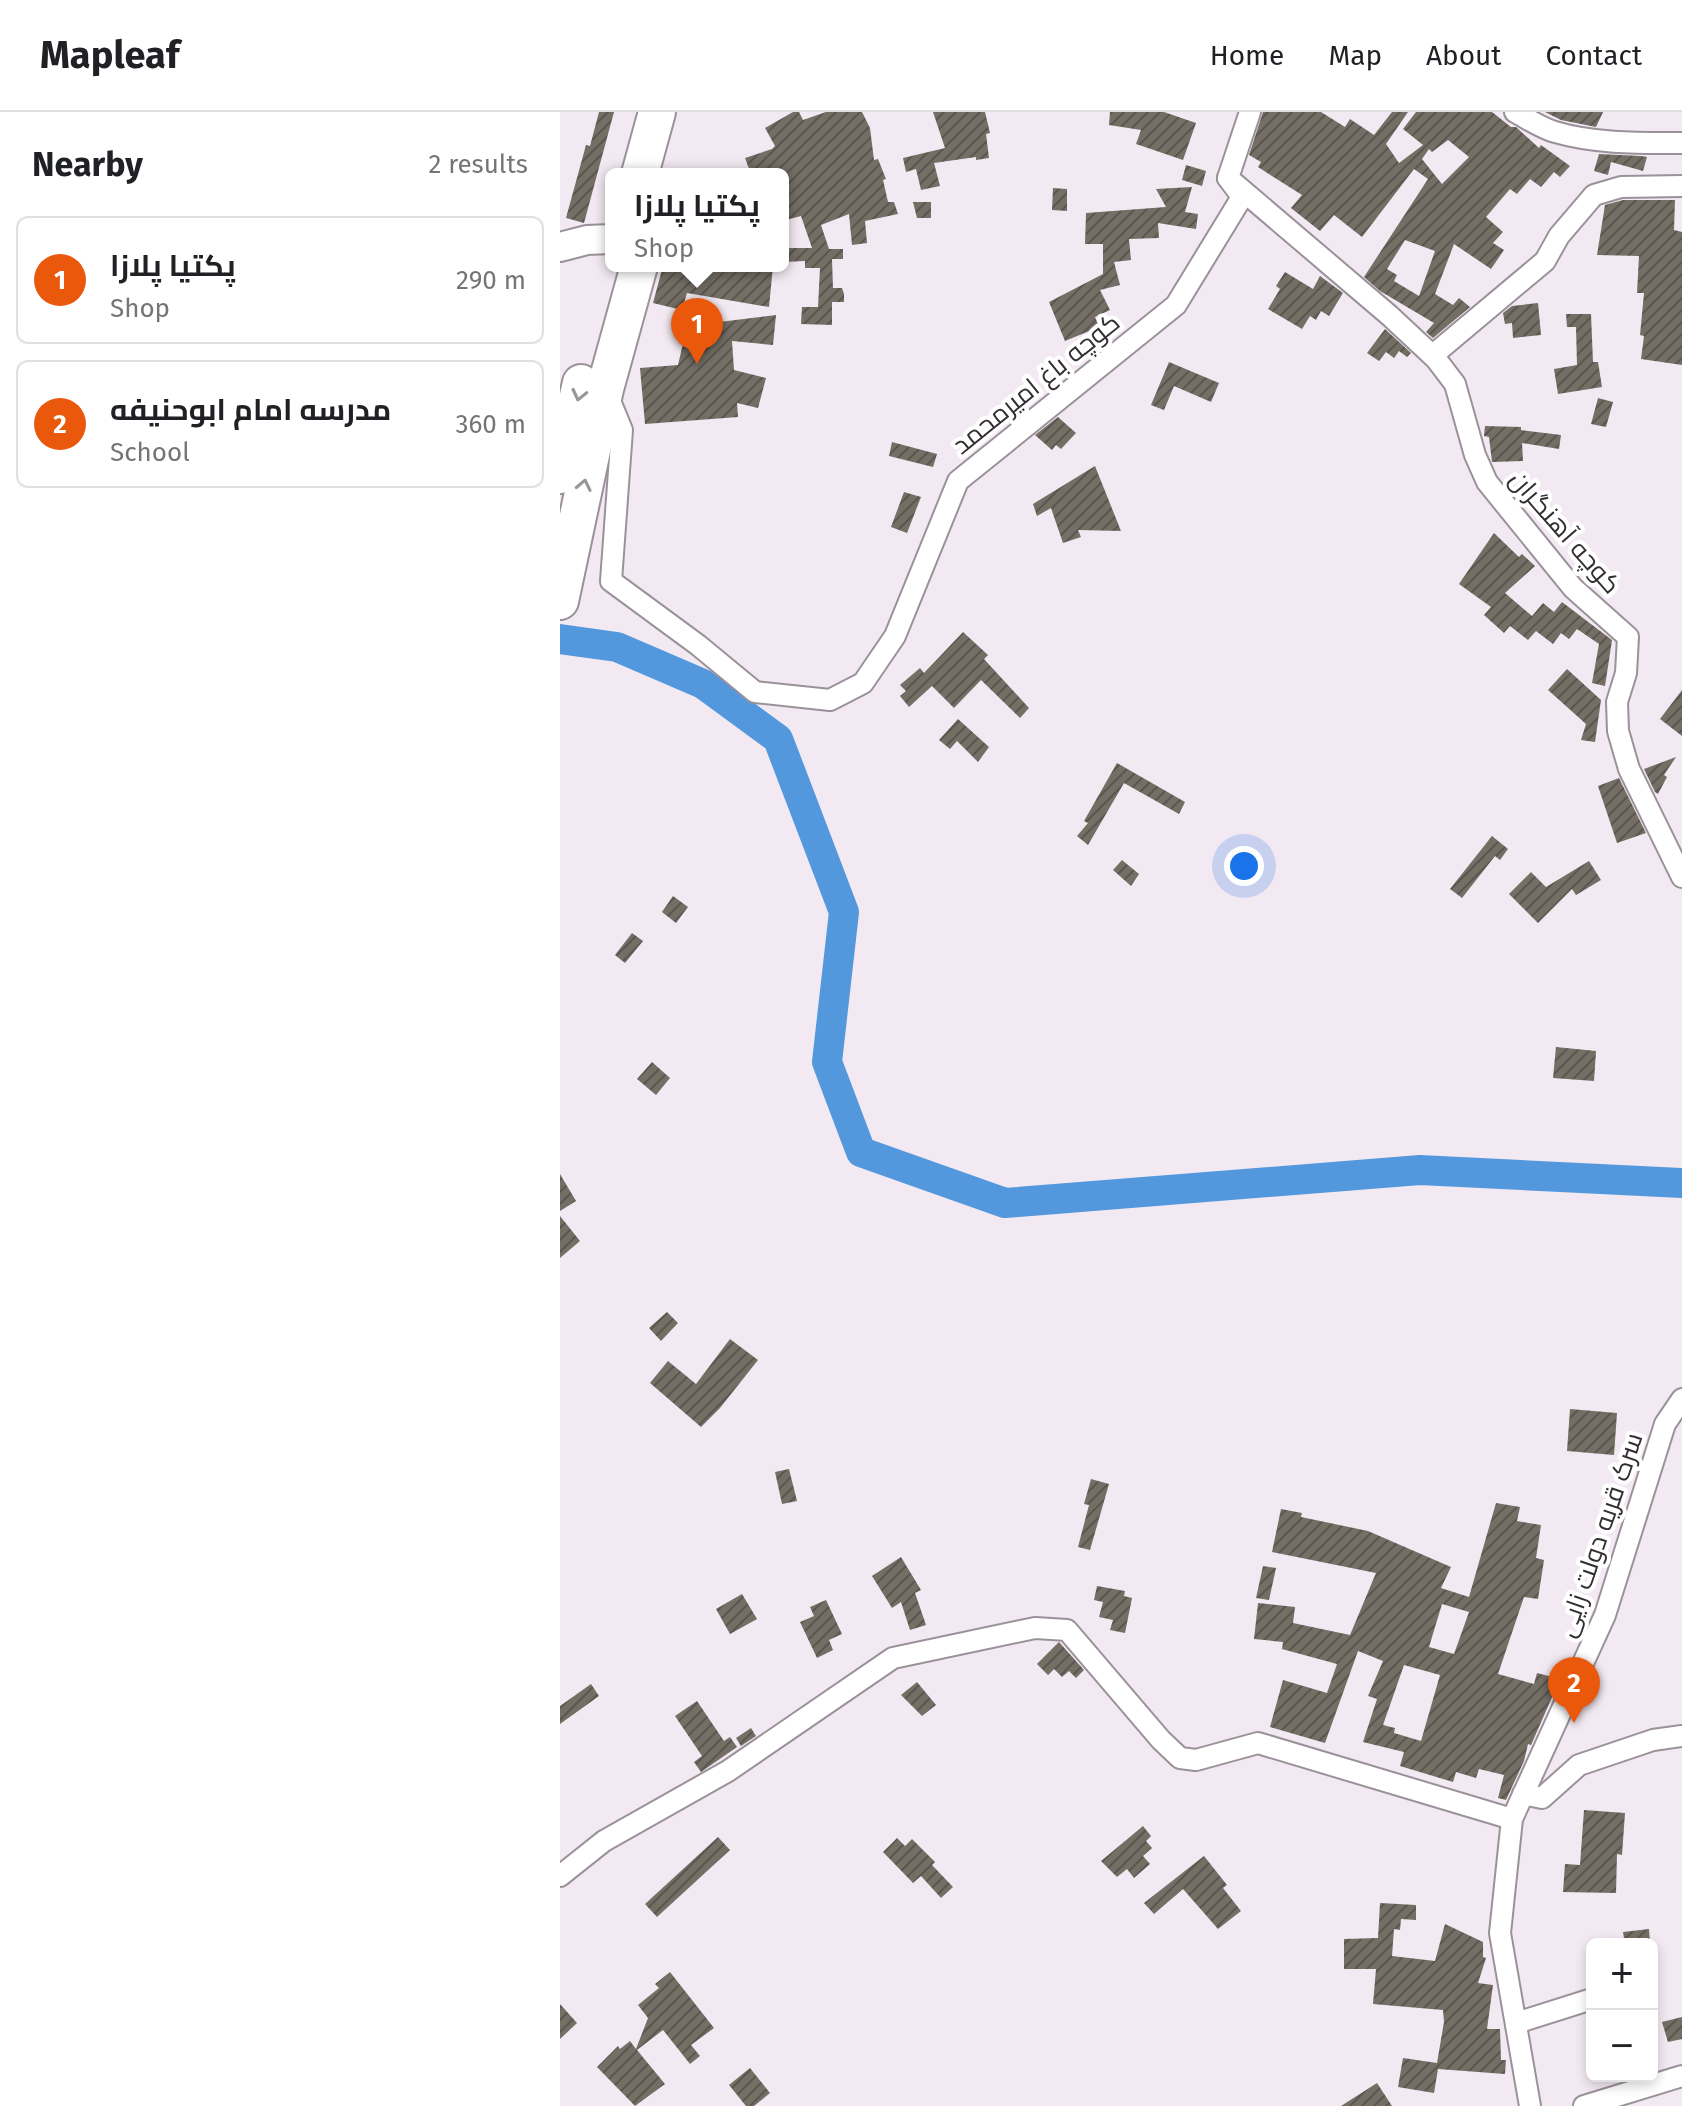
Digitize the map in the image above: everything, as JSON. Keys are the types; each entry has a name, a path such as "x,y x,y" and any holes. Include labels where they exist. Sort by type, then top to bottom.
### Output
{"highway":[{"path":"642,168 657,112"},
{"path":"665,168 679,112"},
{"path":"560,475 581,383 613,272"},
{"path":"560,601 605,389 637,272"}],"street":[{"path":"1228,178 1250,112"},
{"path":"1515,112 1552,132 1630,143 1682,143"},
{"name":"کوچه آهنگران","path":"1228,178 1433,355 1455,384 1475,455 1487,482 1573,588 1628,637 1626,673 1617,702 1618,731 1629,769 1682,877"},
{"name":"کوچه باغ امیرمحمد","path":"605,389 622,430 611,581 698,645 755,692 830,700 863,683 895,636 958,481 1176,305 1242,197 1228,178"},
{"path":"1433,355 1545,261 1559,236 1594,195 1621,187 1682,186"},
{"path":"560,247 605,239"},
{"path":"1662,832 1682,849"},
{"name":"سرک قریه دولت زایی","path":"1530,2106 1500,1933 1512,1819 1605,1615 1665,1424 1682,1399"},
{"path":"560,1876 604,1841 728,1771 893,1658 1035,1628 1067,1630 1180,1758 1196,1760 1258,1743 1512,1819"},
{"path":"1523,1794 1542,1798 1579,1765 1653,1740 1682,1736"},
{"path":"1516,2023 1586,2001"},
{"path":"1584,2106 1682,2076"}],"building":[{"path":"599,112 614,112 584,223 566,218 586,145 590,146"},
{"path":"793,112 799,112 803,120 826,112 862,112 870,128 874,160 878,159 886,179 883,180 888,202 894,202 898,214 865,221 867,243 852,245 849,214 821,225 829,249 843,249 843,259 832,259 833,288 842,288 844,302 832,302 832,325 801,324 802,307 818,307 820,268 805,268 805,261 789,262 789,248 812,248 801,216 789,219 789,168 749,168 745,158 775,146 765,128"},
{"path":"933,112 985,112 990,133 986,134 989,158 934,163 940,186 921,190 916,169 906,172 903,158 945,148"},
{"path":"1110,112 1164,112 1196,123 1183,160 1136,144 1141,130 1109,125"},
{"path":"1263,112 1321,112 1345,127 1350,119 1374,135 1392,112 1408,112 1386,144 1399,163 1423,145 1403,129 1416,112 1492,112 1511,127 1516,127 1539,148 1541,145 1570,166 1560,177 1554,172 1541,187 1530,179 1517,194 1510,189 1486,217 1503,232 1493,243 1504,250 1491,269 1454,244 1435,294 1453,305 1459,298 1470,307 1433,338 1426,332 1434,323 1380,291 1364,277 1428,179 1414,169 1362,237 1334,215 1320,231 1291,208 1302,195 1258,167 1261,162 1249,155","holes":["1448,140 1469,157 1442,184 1422,159 1429,149 1432,152","1405,240 1435,251 1419,296 1394,281 1397,275 1387,269"]},
{"path":"1545,112 1603,112 1596,127 1561,120"},
{"path":"1599,154 1647,157 1643,171 1611,162 1608,175 1594,171"},
{"path":"1186,165 1206,171 1202,186 1182,180"},
{"path":"1192,187 1185,212 1198,214 1196,229 1158,223 1159,238 1129,239 1131,260 1114,262 1120,285 1100,290 1110,310 1095,317 1099,327 1065,341 1049,302 1103,274 1103,244 1085,244 1086,213 1166,207 1156,189"},
{"path":"1053,188 1067,189 1067,211 1052,210"},
{"path":"1623,200 1675,200 1674,230 1682,232 1682,365 1641,359 1644,293 1637,293 1639,256 1597,255 1605,205"},
{"path":"913,202 931,202 931,218 917,218"},
{"path":"661,272 698,275 699,272 772,272 769,307 687,293 682,310 653,303"},
{"path":"1285,272 1313,289 1320,276 1343,293 1329,316 1321,311 1316,320 1310,316 1302,329 1268,309 1280,289 1276,286"},
{"path":"1538,303 1541,335 1513,338 1512,323 1505,324 1503,313 1512,306"},
{"path":"1566,314 1591,314 1593,362 1598,362 1602,387 1558,394 1554,369 1577,365 1576,327 1567,327"},
{"path":"776,315 773,345 732,341 734,370 766,378 758,408 737,403 738,417 645,424 640,368 678,365 687,326"},
{"path":"1385,329 1411,353 1407,357 1399,351 1394,358 1386,352 1379,361 1367,353"},
{"path":"1169,362 1219,383 1211,402 1174,386 1164,410 1151,405"},
{"path":"1598,398 1613,402 1606,427 1591,424"},
{"path":"1058,417 1076,433 1061,449 1056,445 1052,450 1035,435"},
{"path":"1485,426 1521,427 1521,430 1561,435 1559,449 1522,443 1523,461 1492,462 1489,437 1484,436"},
{"path":"892,442 937,454 933,467 889,456"},
{"path":"1095,466 1121,531 1078,530 1081,537 1063,543 1051,508 1037,516 1033,504"},
{"path":"904,492 921,497 907,533 891,527"},
{"path":"1494,533 1519,557 1522,554 1535,566 1505,593 1532,616 1543,603 1554,612 1562,602 1612,640 1605,686 1592,683 1599,644 1577,629 1569,639 1561,633 1553,644 1536,631 1528,640 1510,626 1504,633 1484,615 1491,607 1459,584"},
{"path":"963,632 988,655 984,659 1029,708 1020,718 981,680 954,708 932,686 909,707 900,696 906,691 900,685 920,668 924,673"},
{"path":"1567,669 1601,700 1595,742 1581,740 1586,724 1548,690"},
{"path":"1682,690 1682,736 1660,719"},
{"path":"958,719 989,747 978,762 957,741 950,749 939,740"},
{"path":"1676,757 1664,775 1667,777 1658,794 1644,769"},
{"path":"1117,763 1185,802 1179,814 1124,783 1088,845 1077,836 1088,823 1084,821"},
{"path":"1619,778 1646,833 1617,843 1598,786"},
{"path":"1492,836 1508,849 1500,860 1495,856 1462,898 1450,889"},
{"path":"1122,860 1139,874 1131,886 1113,870"},
{"path":"1589,861 1601,880 1576,895 1572,889 1538,923 1509,894 1531,872 1546,887"},
{"path":"673,896 688,907 676,923 662,912"},
{"path":"632,933 643,941 625,963 615,955"},
{"path":"1556,1047 1596,1051 1594,1081 1553,1078"},
{"path":"652,1062 670,1078 656,1095 637,1079"},
{"path":"560,1174 576,1201 560,1211"},
{"path":"560,1216 580,1241 560,1258"},
{"path":"667,1312 678,1323 661,1341 649,1328"},
{"path":"730,1339 758,1360 701,1427 650,1383 668,1361 696,1384"},
{"path":"1570,1409 1617,1413 1614,1455 1567,1451"},
{"path":"789,1469 797,1501 782,1504 775,1472"},
{"path":"1091,1479 1109,1484 1090,1550 1078,1547 1089,1505 1084,1504"},
{"path":"1496,1503 1520,1507 1517,1521 1541,1525 1536,1558 1544,1560 1538,1599 1524,1597 1498,1674 1534,1684 1537,1673 1560,1679 1531,1745 1528,1744 1524,1761 1506,1800 1498,1798 1504,1775 1479,1769 1476,1778 1456,1772 1453,1782 1400,1766 1404,1752 1363,1742 1377,1699 1368,1696 1383,1661 1358,1651 1325,1743 1270,1727 1283,1680 1327,1693 1337,1664 1282,1649 1283,1642 1254,1639 1258,1603 1295,1607 1293,1623 1350,1635 1376,1573 1272,1552 1281,1509 1302,1513 1301,1517 1368,1531 1451,1567 1441,1588 1469,1597","holes":["1442,1604 1469,1612 1454,1654 1429,1647","1404,1665 1440,1675 1421,1741 1394,1733 1395,1728 1383,1725"]},
{"path":"901,1557 921,1590 915,1593 926,1625 910,1630 901,1602 892,1608 872,1576"},
{"path":"1263,1566 1276,1568 1269,1600 1256,1598"},
{"path":"1097,1586 1125,1591 1124,1596 1132,1598 1125,1633 1110,1630 1113,1620 1099,1617 1103,1602 1094,1600"},
{"path":"742,1594 757,1619 730,1634 716,1609"},
{"path":"826,1600 842,1634 829,1640 833,1650 817,1658 800,1622 814,1616 810,1607"},
{"path":"1059,1642 1084,1670 1076,1678 1069,1671 1062,1677 1054,1669 1048,1675 1037,1664"},
{"path":"917,1682 936,1705 922,1716 901,1695"},
{"path":"591,1684 599,1696 560,1724 560,1706"},
{"path":"697,1701 724,1741 730,1737 737,1747 701,1772 694,1762 702,1756 675,1716"},
{"path":"751,1728 756,1736 741,1746 736,1738"},
{"path":"1584,1810 1625,1813 1622,1855 1617,1854 1616,1893 1563,1892 1565,1864 1580,1865"},
{"path":"1143,1826 1151,1836 1146,1841 1152,1848 1143,1856 1150,1864 1134,1878 1127,1869 1117,1877 1101,1861"},
{"path":"718,1837 730,1850 657,1917 645,1904"},
{"path":"897,1838 905,1846 912,1839 935,1862 932,1865 953,1887 941,1898 921,1876 913,1883 883,1852"},
{"path":"1204,1856 1227,1885 1223,1888 1241,1911 1218,1929 1183,1889 1154,1914 1144,1903"},
{"path":"1380,1903 1416,1905 1416,1920 1401,1919 1400,1930 1394,1929 1392,1956 1435,1961 1445,1924 1483,1942 1483,1957 1486,1958 1478,1983 1493,1985 1487,2029 1500,2029 1501,2060 1506,2060 1505,2074 1438,2069 1434,2093 1398,2087 1403,2058 1437,2063 1443,2010 1373,2004 1376,1969 1344,1969 1344,1939 1378,1938"},
{"path":"1649,1929 1650,1938 1624,1938 1623,1932"},
{"path":"670,1972 714,2028 691,2045 700,2056 690,2064 663,2030 637,2050 665,2084 635,2106 597,2067 618,2046 620,2049 630,2041 636,2049 648,2018 638,2005 659,1988 655,1984"},
{"path":"560,2004 577,2023 560,2039"},
{"path":"1682,2017 1682,2039 1668,2042 1662,2022"},
{"path":"750,2068 770,2093 754,2106 746,2106 729,2085"},
{"path":"1377,2083 1392,2106 1341,2106"}],"waterway":[{"path":"560,639 617,647 703,684 778,739 844,912 827,1062 861,1152 1005,1203 1420,1170 1682,1183"}],"place":[{"name":"پکتیا پلازا","path":"697,364"},
{"name":"مدرسه امام ابوحنیفه","path":"1574,1723"}]}
